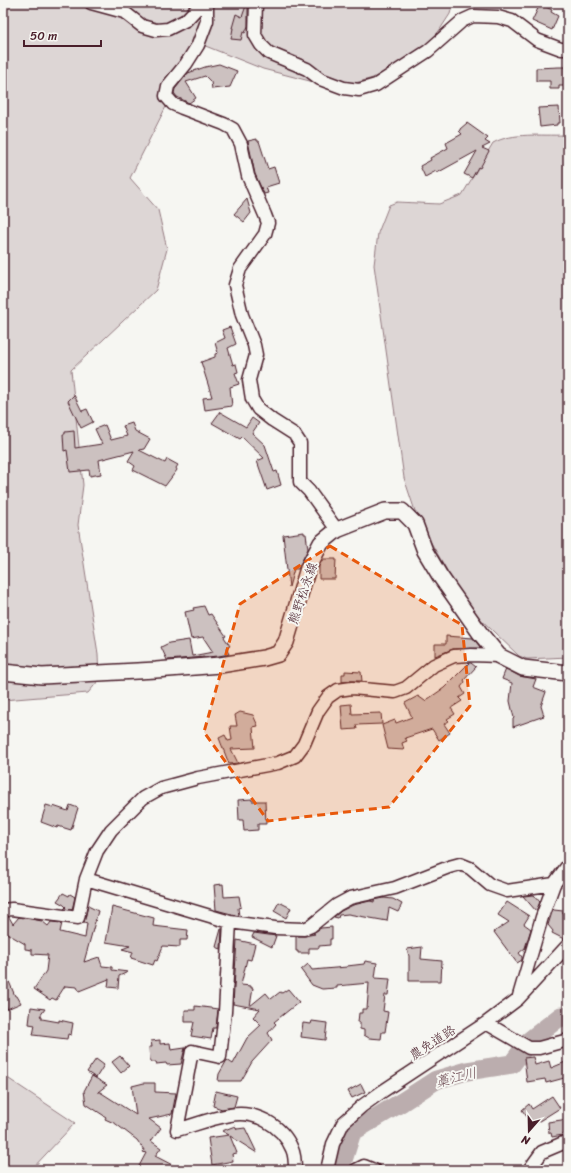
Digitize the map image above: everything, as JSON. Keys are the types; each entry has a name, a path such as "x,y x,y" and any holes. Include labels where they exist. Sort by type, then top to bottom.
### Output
{"main road":[{"name":"熊野松永線","path":"3,672 42,676 156,670 220,665 264,658 278,654 286,642 308,568 321,543 337,530 385,511 402,510 415,524 425,551 440,576 480,632 500,656 523,668 568,673"}],"street":[{"path":"92,3 124,12 142,26 156,30 168,29 186,20 202,3"},
{"path":"207,3 206,21 198,45 186,64 168,86 166,96 172,104 224,124 233,130 241,144 248,176 268,223 265,234 240,269 235,285 242,315 254,345 256,355 249,380 252,398 258,409 294,434 300,443 300,482 309,491 337,530"},
{"path":"256,3 255,35 260,45 269,53 307,69 320,79 344,88 359,90 376,85 428,51 462,21 474,16 498,16 512,22 537,40 561,49 568,49"},
{"path":"3,910 12,909 78,918 86,879 97,851 111,830 144,798 161,788 198,778 278,763 295,756 304,744 318,711 328,696 338,690 352,688 395,692 406,688 434,665 454,656 500,656"},
{"path":"86,879 230,922 275,928 304,929 311,926 337,905 350,898 395,888 460,864 470,868 490,885 507,891 554,884"},
{"path":"518,999 542,917 554,884 568,865"},
{"path":"230,922 225,1012 220,1057 192,1051 177,1130 230,1115 247,1114 271,1123 286,1137 293,1150 296,1170"},
{"name":"農免道路","path":"326,1170 333,1144 343,1123 362,1106 383,1091 486,1024 518,999 568,945"},
{"path":"486,1024 526,1046 539,1048 568,1040"},
{"path":"529,1170 542,1152 568,1141"},
{"path":"356,1170 364,1166 374,1170"}],"highlighted area":[{"path":"330,546 462,625 470,706 389,807 268,821 204,732 240,604"}],"shaded area":[{"path":"3,3 453,3 450,14 428,48 373,78 337,88 263,69 198,43 130,178 158,210 167,249 156,290 71,370 83,485 78,525 98,654 99,680 88,693 3,700"},
{"path":"568,133 568,657 527,659 519,656 468,607 418,520 404,478 374,265 378,233 389,205 397,202 439,204 462,195 493,143 509,137 527,135 564,135"},
{"path":"3,1075 75,1123 31,1170 3,1170"}],"building":[{"path":"247,3 248,26 245,33 243,32 241,40 231,39 236,14 242,17"},
{"path":"540,4 552,10 551,12 558,16 552,30 532,21"},
{"path":"219,64 237,71 230,87 212,89 211,82 205,76 186,82 196,98 189,103 177,97 174,93 175,89 188,73"},
{"path":"568,67 568,86 559,86 559,89 550,89 550,81 536,81 536,68"},
{"path":"559,107 560,123 557,123 557,125 540,127 538,108"},
{"path":"467,123 488,138 485,141 490,144 482,148 489,151 480,168 478,167 472,178 464,174 477,151 437,173 436,171 425,177 420,166 431,160 430,158 448,148 446,143 462,134 459,131"},
{"path":"257,139 268,169 274,167 279,183 266,187 268,193 264,194 255,174 248,141"},
{"path":"247,199 251,213 244,222 234,214"},
{"path":"230,327 236,344 228,348 233,365 236,364 238,372 235,373 239,384 230,387 232,406 205,410 203,398 212,397 201,362 215,357 215,354 218,353 215,343 225,338 222,330"},
{"path":"74,395 82,411 87,409 93,422 81,428 68,401"},
{"path":"220,412 246,427 252,418 259,423 252,433 265,445 274,472 277,471 281,485 267,490 257,461 264,458 242,437 240,439 212,423"},
{"path":"132,423 135,431 150,439 144,449 139,450 165,463 167,459 178,465 176,468 177,470 165,486 133,470 135,466 128,461 134,451 99,460 101,474 90,476 89,470 70,472 67,450 64,451 63,434 65,434 65,432 74,431 75,448 102,444 95,429 105,425 111,440 127,436 123,426"},
{"path":"304,532 304,534 306,534 308,549 298,569 294,569 289,587 283,535"},
{"path":"323,559 336,559 335,579 319,579 319,566"},
{"path":"204,606 208,615 211,614 226,636 224,637 230,646 226,648 229,654 167,660 161,647 169,643 189,640 192,656 213,652 203,637 191,639 185,612 194,610 193,608"},
{"path":"446,636 473,638 481,648 453,649 435,656 435,644 446,644"},
{"path":"469,663 476,667 464,680 465,682 461,687 465,694 459,698 462,701 451,708 455,714 447,719 449,721 444,724 450,733 439,740 432,729 405,738 407,741 402,743 404,750 388,749 382,725 395,720 396,723 412,717 405,703 418,696 425,701 444,688"},
{"path":"506,669 519,676 536,679 533,687 546,692 541,706 544,716 513,727 514,718 510,701 512,683 502,679"},
{"path":"345,671 361,672 362,681 342,682 342,674 345,674"},
{"path":"351,704 352,714 381,713 382,724 356,725 357,729 343,730 341,705"},
{"path":"240,712 253,715 258,726 253,727 255,748 231,749 238,763 229,764 219,738 225,735 228,741 232,740 230,726 237,726 235,715"},
{"path":"252,799 252,801 265,801 266,824 258,824 258,830 244,831 243,820 239,820 238,800"},
{"path":"46,805 68,811 70,805 78,808 71,830 58,826 57,828 41,822"},
{"path":"223,884 224,897 239,896 241,907 238,908 239,916 216,910 214,885"},
{"path":"63,893 69,896 70,894 75,897 72,910 64,909 66,907 57,901"},
{"path":"534,895 540,902 536,911 523,896"},
{"path":"384,898 393,899 402,904 398,912 389,908 387,921 348,914 339,915 338,918 334,917 341,911 353,905 370,901 374,902 374,900"},
{"path":"279,902 291,908 286,918 274,911"},
{"path":"507,902 529,916 524,924 531,929 525,948 519,953 522,960 517,963 494,932 509,922 498,915"},
{"path":"88,906 98,911 84,962 99,957 102,966 112,967 112,970 128,972 119,976 118,988 108,987 109,979 79,991 77,987 65,986 56,1000 52,998 50,1000 34,989 46,971 48,955 32,954 32,950 25,949 25,944 3,931 3,917 9,917 13,924 19,917 42,921 48,926 51,922 62,923 60,932 85,938 87,923 84,922"},
{"path":"112,907 154,918 153,926 188,930 187,940 180,940 180,947 163,946 157,961 155,960 153,965 131,958 133,952 122,949 130,946 106,942"},
{"path":"553,909 563,911 563,914 568,914 568,932 564,939 552,933 553,931 548,925"},
{"path":"332,927 332,939 330,939 330,945 319,946 319,948 309,948 309,953 298,953 298,951 296,951 296,936 315,934 313,933 321,928"},
{"path":"222,929 221,949 216,947"},
{"path":"254,933 276,936 272,947 252,937"},
{"path":"237,940 255,944 251,960 247,959 241,985 251,986 251,988 253,988 250,1006 266,993 271,999 280,992 282,993 288,989 299,1002 274,1022 276,1024 268,1033 272,1040 252,1062 241,1081 218,1081 219,1074 227,1060 233,1064 247,1038 261,1025 253,1017 260,1009 233,1004"},
{"path":"422,947 421,959 442,961 441,981 409,981 409,956 407,949"},
{"path":"365,961 377,963 375,978 390,979 388,995 385,995 383,1011 388,1012 385,1032 382,1032 381,1039 369,1038 364,1035 364,1030 360,1029 360,1022 358,1022 359,1013 362,1013 362,1009 367,1009 369,983 322,989 312,985 301,970 308,964 312,970 347,967 364,964"},
{"path":"3,967 15,996 17,996 21,1003 7,1009 6,1006 3,1007"},
{"path":"195,1006 218,1009 216,1028 213,1028 211,1039 191,1036 194,1022 185,1022 185,1010 195,1010"},
{"path":"31,1007 45,1009 40,1016 42,1019 73,1023 71,1035 68,1034 67,1039 33,1035 35,1025 29,1024"},
{"path":"312,1021 327,1023 325,1040 301,1037 303,1023 311,1024"},
{"path":"160,1040 160,1044 170,1043 171,1050 185,1048 181,1064 167,1065 166,1063 156,1064 156,1062 150,1062 149,1047 152,1047 151,1041"},
{"path":"120,1056 129,1066 121,1073 112,1062"},
{"path":"533,1057 535,1065 549,1061 551,1068 568,1061 568,1077 546,1083 545,1079 527,1082 524,1058"},
{"path":"96,1059 104,1065 96,1078 87,1072"},
{"path":"92,1076 107,1085 98,1092 136,1115 132,1086 144,1083 155,1083 155,1092 176,1093 172,1114 149,1119 161,1128 151,1141 161,1148 155,1156 182,1170 137,1170 146,1153 143,1152 144,1150 137,1140 116,1124 105,1119 106,1117 86,1104 84,1091"},
{"path":"361,1084 365,1092 352,1098 348,1091"},
{"path":"216,1091 237,1096 234,1107 222,1109 213,1106"},
{"path":"552,1096 560,1108 533,1125 522,1110 529,1104 532,1109"},
{"path":"568,1119 568,1134 552,1137 551,1133 549,1133 548,1122"},
{"path":"235,1126 237,1129 245,1128 257,1153 230,1136 237,1153 232,1154 233,1161 212,1165 208,1138 229,1135 222,1131"}],"waterway":[{"name":"藁江川","path":"340,1170 352,1132 436,1080 467,1071 512,1064 529,1041 561,1016 568,1018"}]}
